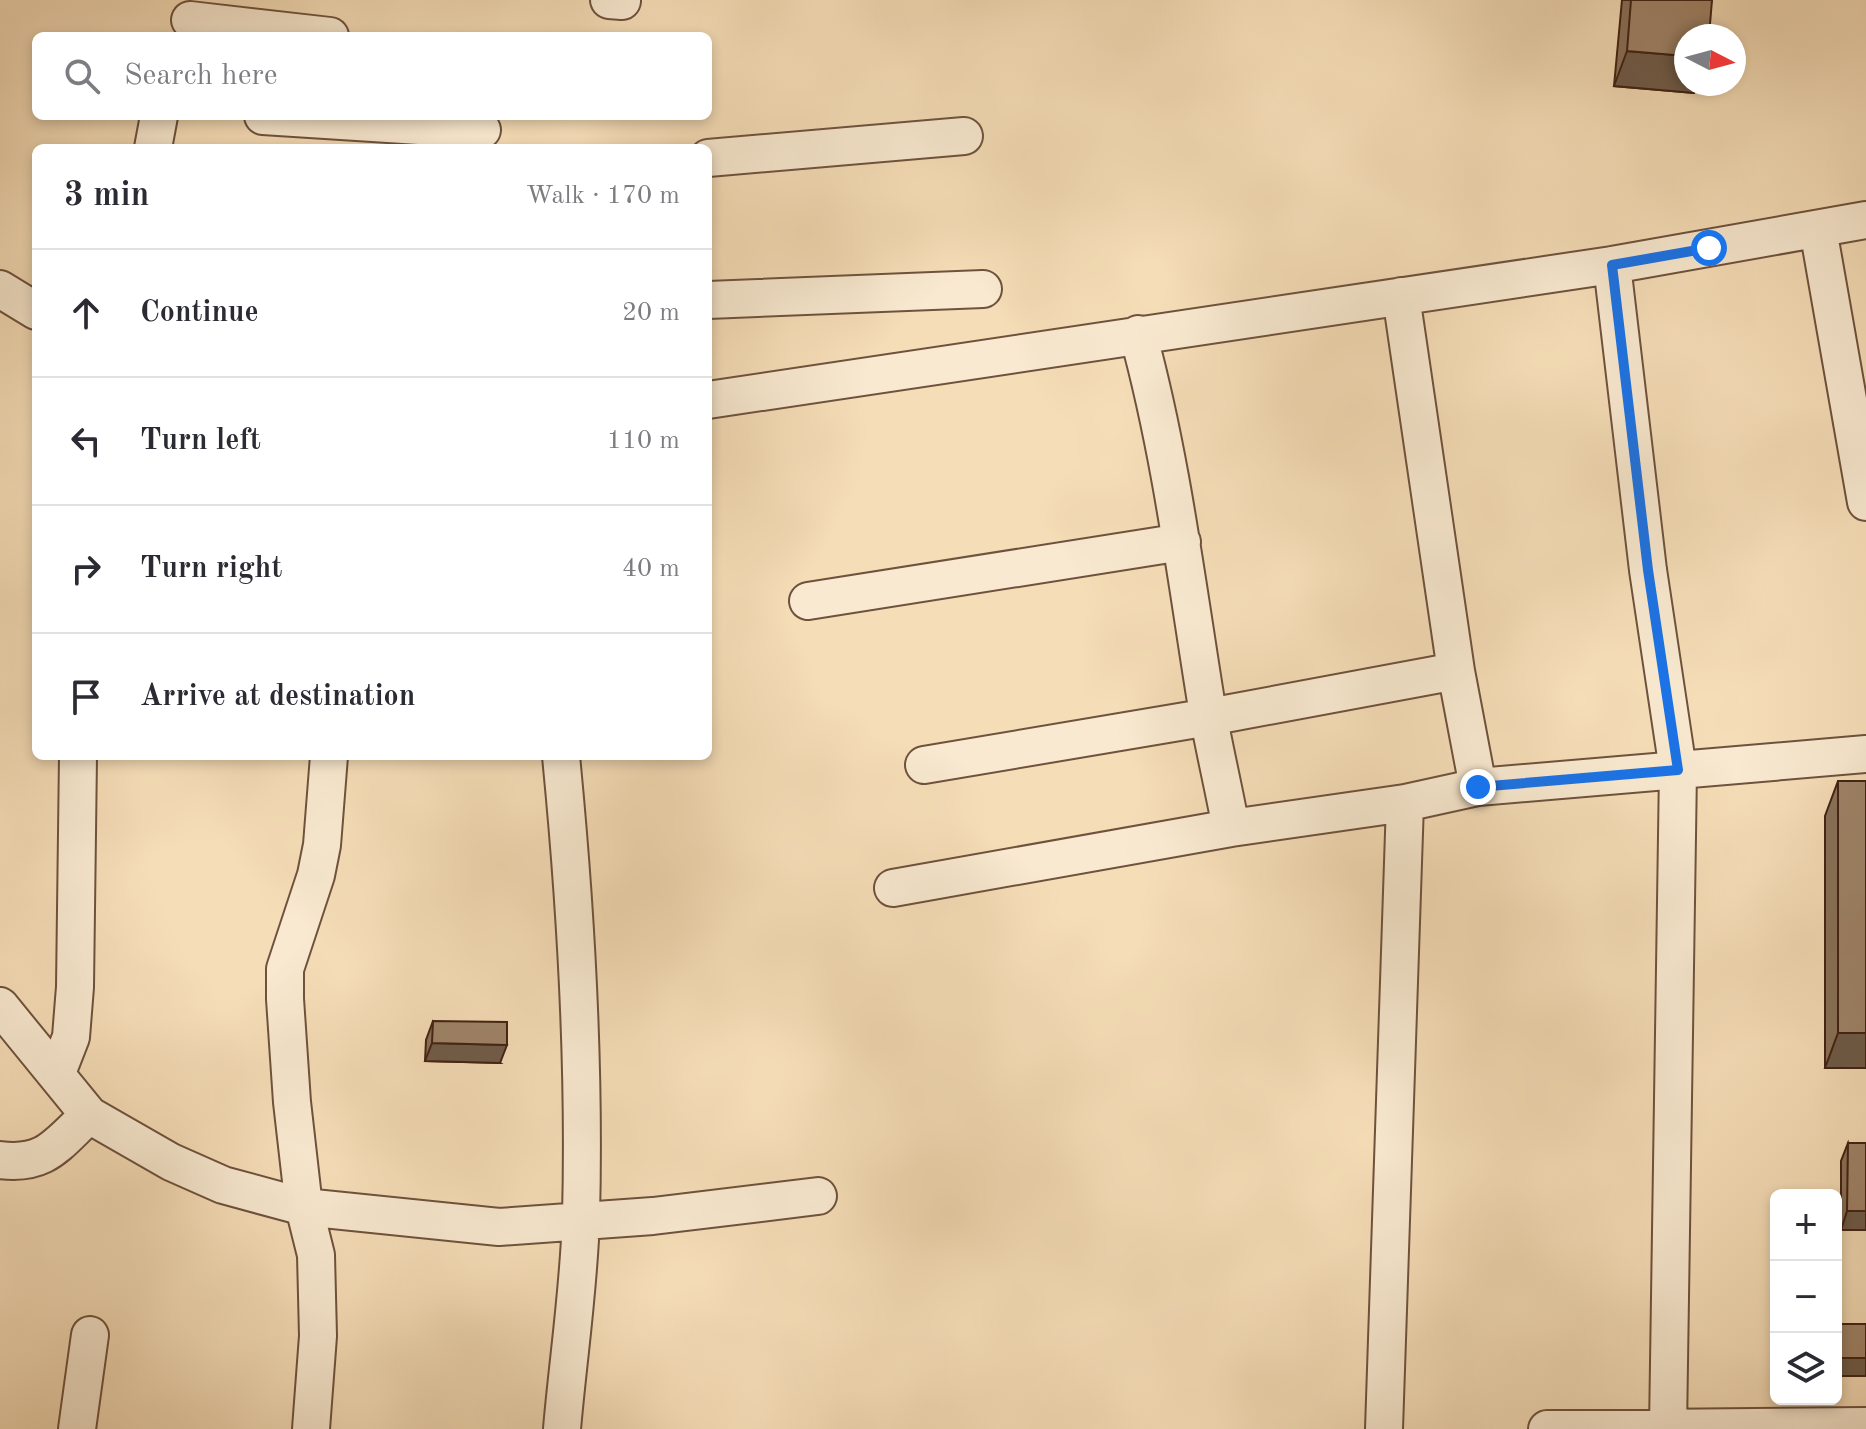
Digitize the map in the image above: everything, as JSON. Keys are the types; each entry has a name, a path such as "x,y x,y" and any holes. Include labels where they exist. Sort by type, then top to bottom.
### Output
{"street":[{"path":"191,19 297,32"},
{"path":"154,144 158,120"},
{"path":"326,120 482,130"},
{"path":"712,158 964,136"},
{"path":"712,399 1612,265 1866,220"},
{"path":"1818,229 1866,502"},
{"path":"1612,265 1648,570 1678,770 1668,1428"},
{"path":"0,289 32,309"},
{"path":"712,300 983,289"},
{"path":"1401,296 1456,671 1478,787"},
{"path":"1138,334 1158,407 1209,717 1231,828"},
{"path":"808,601 1182,542"},
{"path":"924,765 1456,671"},
{"path":"893,888 1231,828 1405,803 1478,787 1866,754"},
{"path":"57,1073 71,1037 75,987 78,760"},
{"path":"311,1429 318,1336 316,1255 304,1207 292,1102 285,969 316,875 322,845 329,760"},
{"path":"561,760 572,863 581,1035 581,1220 562,1429"},
{"path":"1384,1429 1405,803"},
{"path":"0,1006 89,1115 171,1162 223,1185 304,1207 499,1227 653,1216 818,1196"},
{"path":"0,1160 35,1160 46,1155 89,1115"},
{"path":"77,1429 90,1335"},
{"path":"1547,1429 1866,1426"}],"building":[{"path":"1631,0 1712,0 1710,24 1674,24 1674,55 1627,51"},
{"path":"1838,781 1866,781 1866,1033 1838,1033"},
{"path":"433,1021 507,1022 507,1045 432,1043"},
{"path":"1848,1143 1866,1143 1866,1211 1847,1211"},
{"path":"1842,1324 1866,1324 1866,1358 1842,1358"}],"route":[{"path":"1478,787 1678,770 1648,570 1612,265 1709,248"}]}
